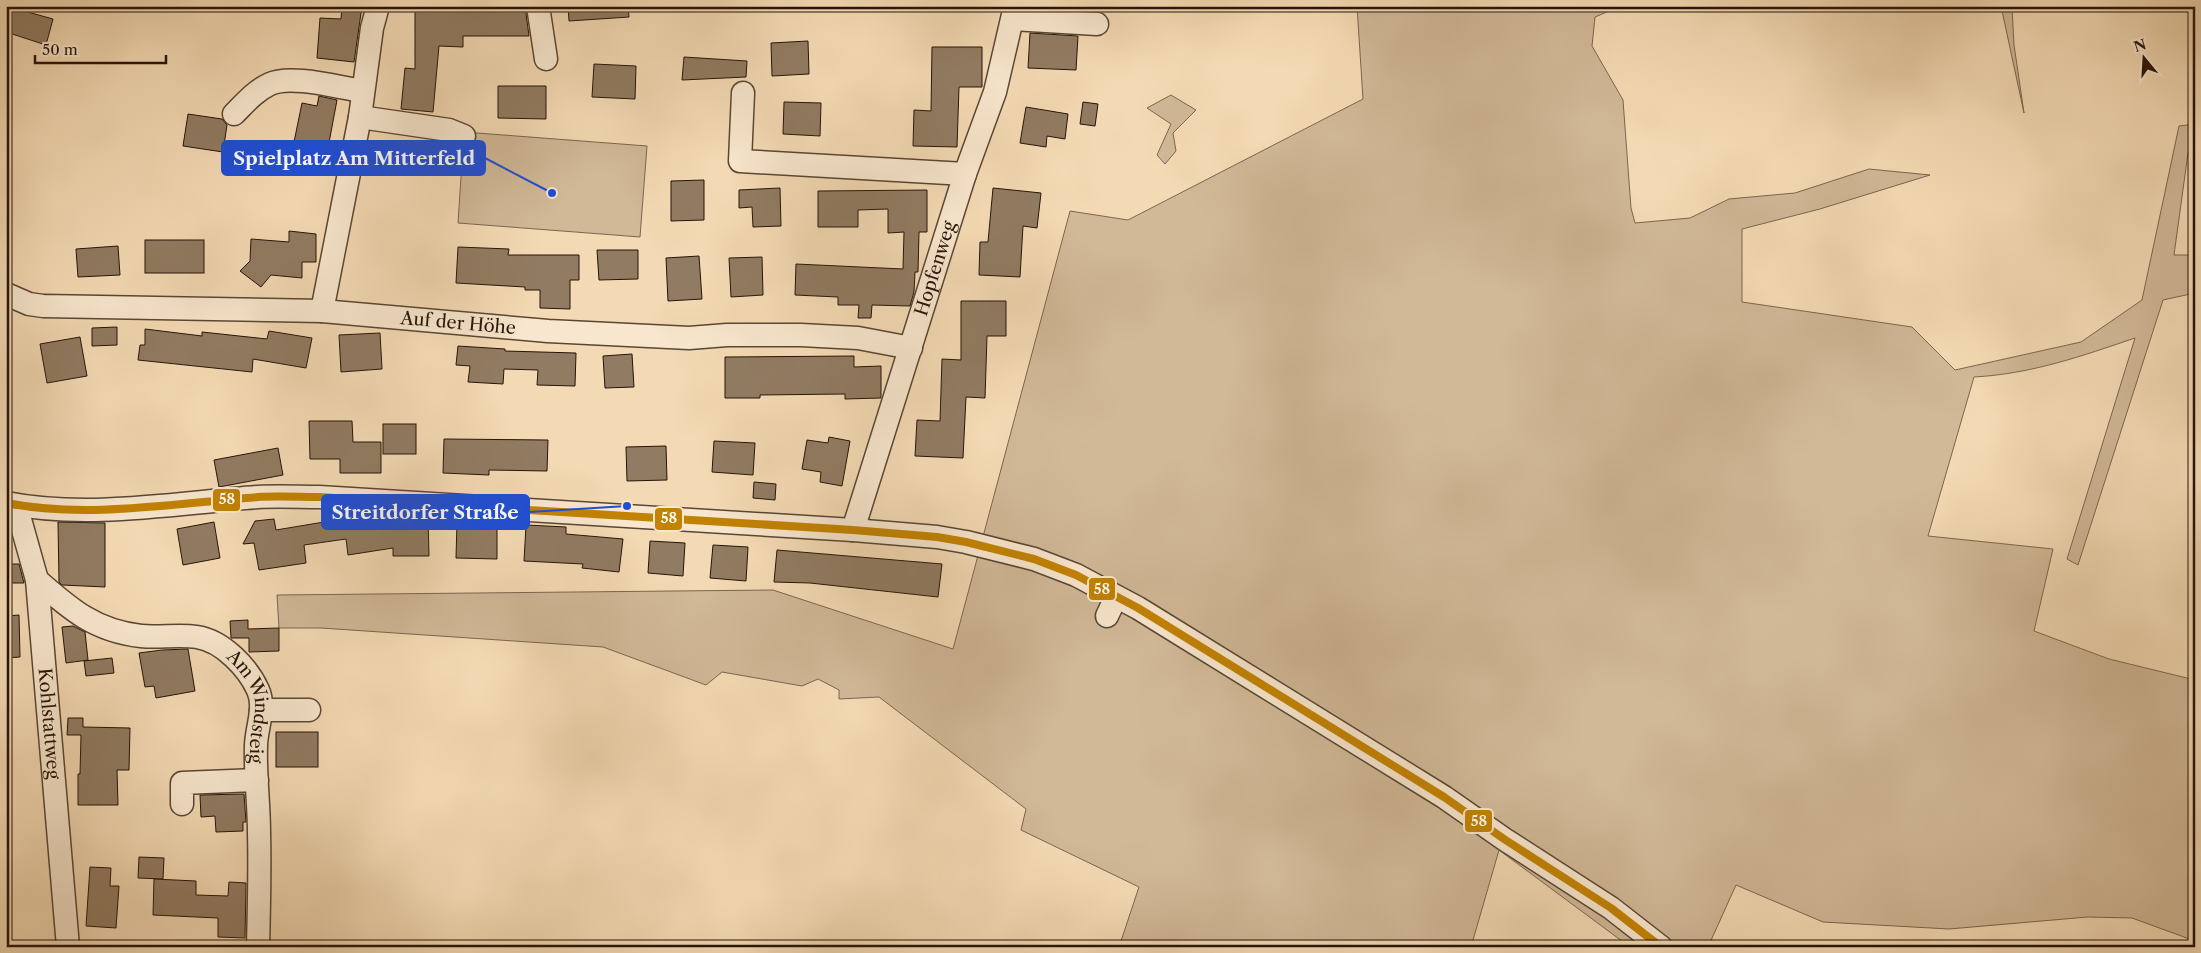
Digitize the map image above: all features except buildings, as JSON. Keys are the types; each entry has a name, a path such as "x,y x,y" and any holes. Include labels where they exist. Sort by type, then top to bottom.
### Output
{"street":[{"path":"322,311 360,117 372,28 378,6"},
{"path":"538,6 546,59"},
{"path":"1014,12 1096,24"},
{"name":"Hopfenweg","path":"853,530 965,174 995,92 1014,12"},
{"path":"234,114 253,94 272,83 304,82 363,91"},
{"path":"744,93 740,161 965,174"},
{"path":"360,117 449,130 464,136"},
{"name":"Auf der Höhe","path":"6,294 29,304 43,306 322,311 606,335 689,338 727,335 800,335 858,338 911,348"},
{"path":"11,504 71,509 260,497 319,497 853,530 938,537 994,548 1034,559 1076,575 1111,606 1143,600 1389,767 1611,908 1661,947"},
{"name":"Kohlstattweg","path":"11,504 37,580 68,944"},
{"name":"Am Windsteig","path":"37,580 66,606 93,623 117,632 142,636 197,637 210,640 232,657 249,676 258,691 260,710 256,745 260,834 258,947"},
{"path":"260,710 309,710"},
{"path":"182,804 182,783 257,780"}],"shaded area":[{"path":"1357,6 1621,6 1595,17 1592,46 1623,100 1631,208 1635,223 1690,218 1729,199 1795,193 1869,169 1930,175 1820,209 1742,229 1742,302 1912,327 1955,370 2081,342 2142,300 2179,126 2195,124 2195,152 2188,153 2174,255 2195,255 2195,293 2163,300 2078,565 2067,559 2135,338 2036,368 1974,377 1928,536 2053,549 2034,631 2109,659 2195,680 2195,941 2132,918 2088,917 1949,929 1823,922 1736,885 1708,947 1630,947 1499,850 1471,947 1119,947 1139,887 1021,830 1026,809 879,697 839,699 839,690 818,679 802,686 722,672 706,685 603,647 321,628 279,628 277,595 773,590 953,649 1070,211 1128,220 1363,99"},
{"path":"2001,6 2012,6 2014,45 2024,113"},
{"path":"1171,95 1196,110 1173,133 1176,151 1165,164 1157,155 1171,124 1147,108"},
{"path":"464,132 647,146 640,237 458,223"}],"transit line":[{"name":"58","path":"6,503 37,508 100,510 258,497 319,497 853,530 937,537 966,542 1034,559 1076,575 1138,608 1444,797 1504,839 1611,908 1661,947"}],"place":[{"name":"Spielplatz Am Mitterfeld","path":"552,193"},
{"name":"Streitdorfer Straße","path":"627,506"}]}
